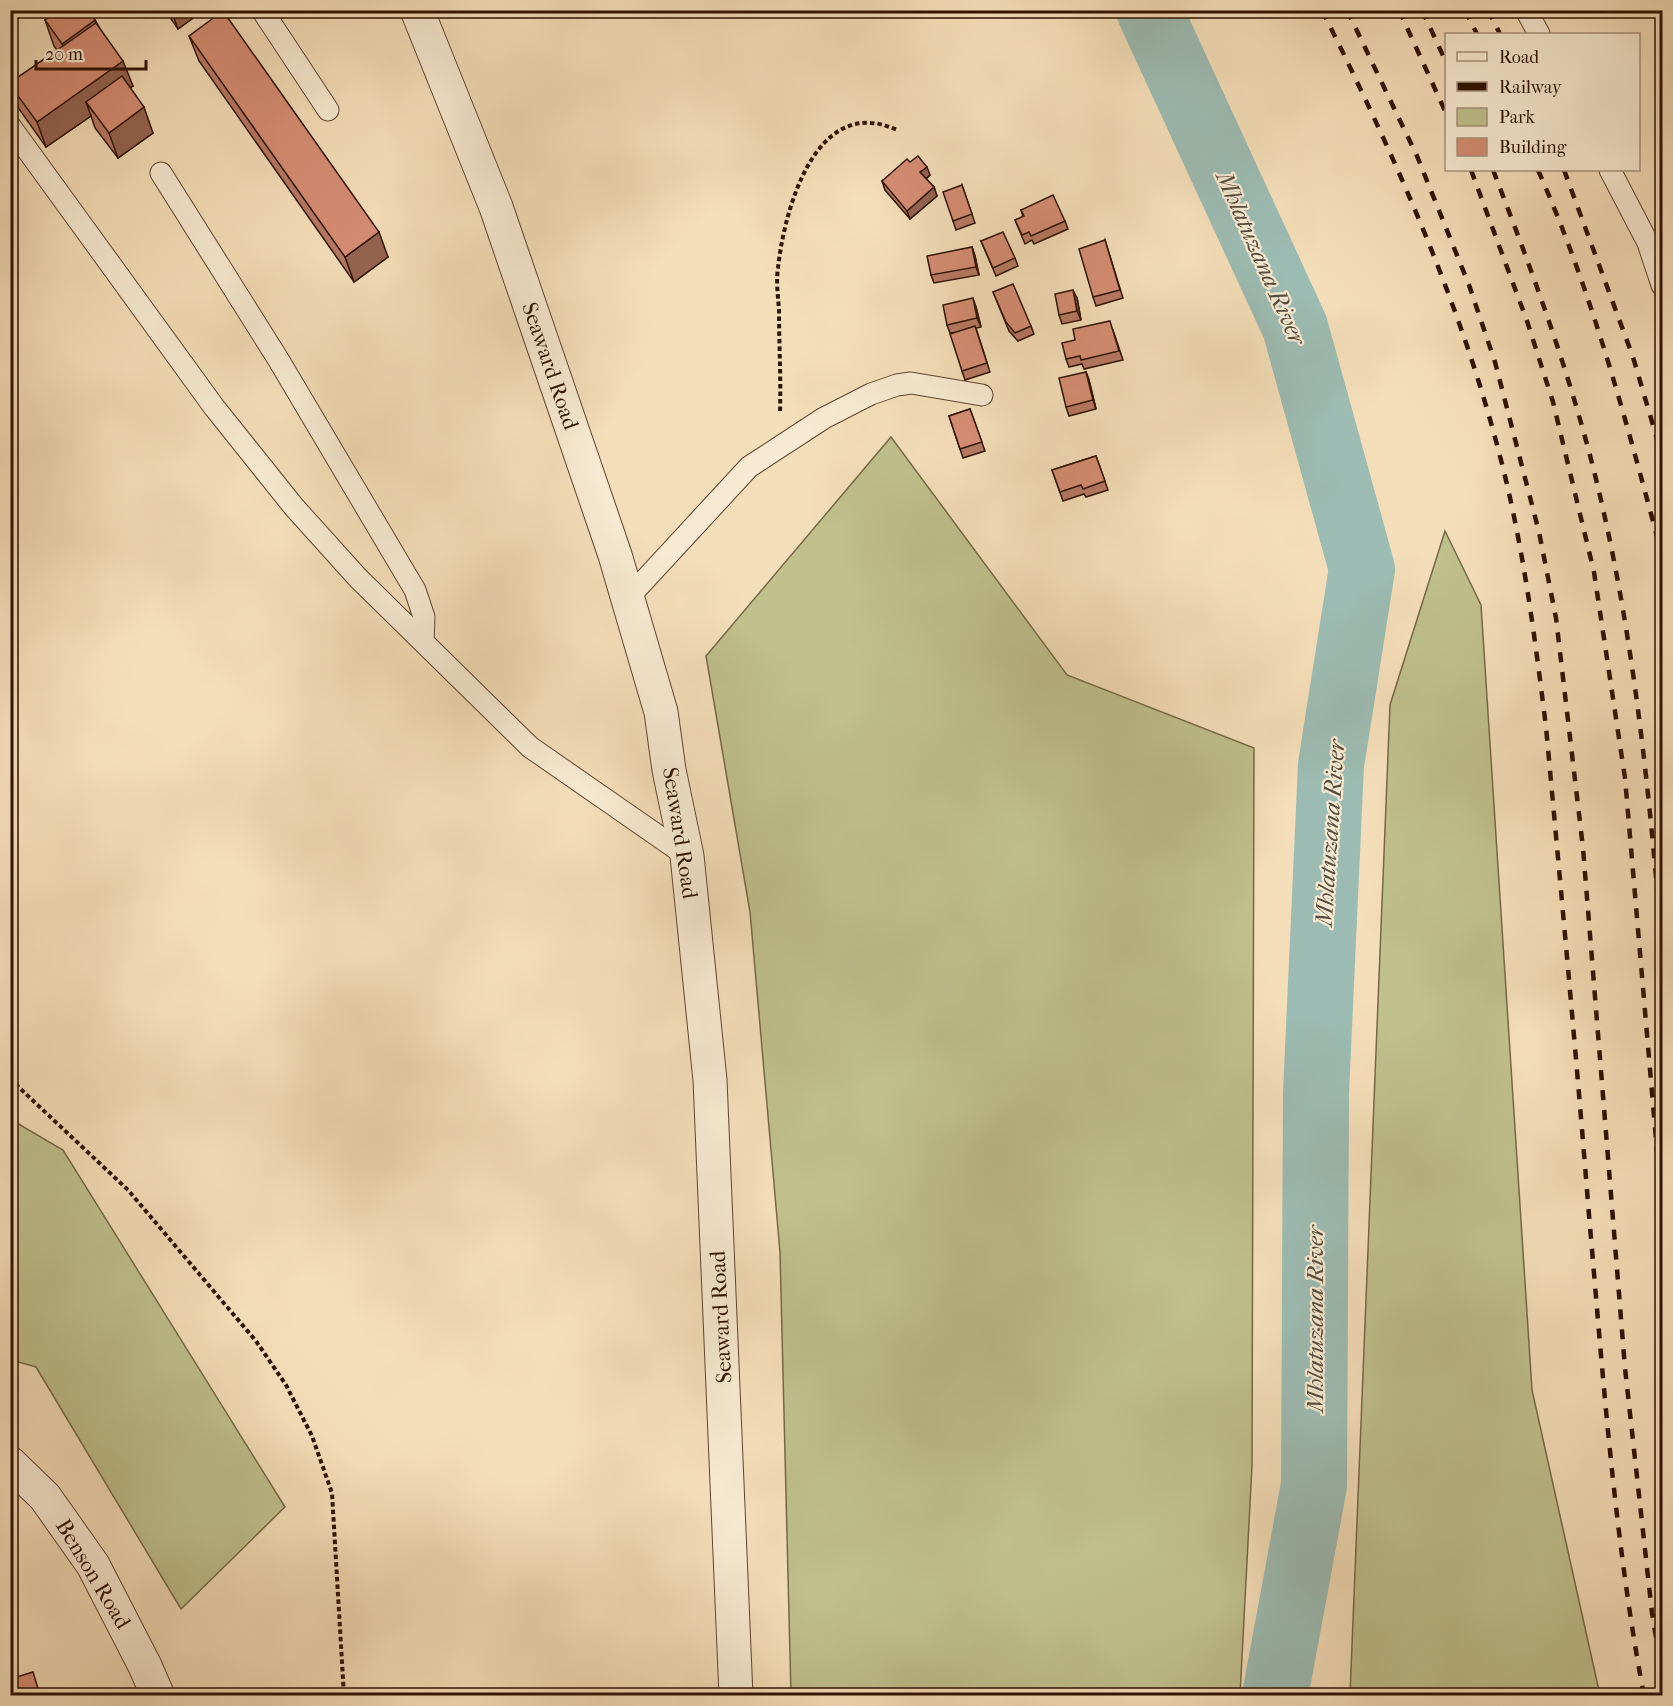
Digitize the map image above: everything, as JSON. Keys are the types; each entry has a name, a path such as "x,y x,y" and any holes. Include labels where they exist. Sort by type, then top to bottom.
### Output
{"street":[{"name":"Seaward Road","path":"417,10 496,207 615,555 661,712 669,770 687,856 710,1080 736,1695"},
{"name":"Benson Road","path":"10,1463 45,1497 93,1565 146,1666 158,1695"}],"lane":[{"path":"262,10 328,110"},
{"path":"1526,10 1538,33"},
{"path":"10,126 214,407 287,498 358,578 530,747 687,856"},
{"path":"1611,171 1648,243 1662,285"},
{"path":"160,173 278,359 414,590 424,617 423,642"},
{"path":"628,598 749,467 824,418 871,394 911,383 982,396"}],"path":[{"path":"778,447 780,396 778,269 787,222 805,170 816,151 831,135 848,126 871,122 898,130"},
{"path":"10,1079 128,1190 256,1341 286,1385 312,1436 332,1493 344,1695"}],"green space":[{"path":"891,437 1067,675 1254,748 1252,1466 1240,1695 791,1695 780,1252 750,912 706,656"},
{"path":"1445,531 1481,605 1532,1390 1600,1695 1350,1695 1390,705"},
{"path":"10,1119 63,1150 285,1507 181,1609 36,1367 11,1360"}],"building":[{"path":"57,10 88,10 95,20 62,44 45,20"},
{"path":"223,11 379,232 345,257 189,36"},
{"path":"96,23 123,61 37,122 10,83"},
{"path":"122,76 144,107 109,133 86,102"},
{"path":"918,156 927,167 920,172 934,187 907,211 882,181 907,159 910,162"},
{"path":"962,185 972,214 953,221 943,192"},
{"path":"1053,195 1065,221 1031,236 1029,232 1022,235 1015,220 1024,216 1021,210"},
{"path":"1003,232 1015,258 993,268 981,241"},
{"path":"1105,240 1120,290 1093,297 1079,249"},
{"path":"972,247 976,267 931,275 927,256"},
{"path":"1013,284 1031,326 1015,333 1006,322 993,292"},
{"path":"1073,290 1077,311 1059,315 1055,294"},
{"path":"973,298 977,318 947,325 943,305"},
{"path":"1110,321 1119,351 1081,360 1080,356 1066,359 1062,343 1075,340 1073,329"},
{"path":"975,326 987,363 962,371 950,334"},
{"path":"1086,372 1093,400 1066,407 1059,378"},
{"path":"970,409 982,442 960,449 949,416"},
{"path":"1096,456 1105,481 1083,489 1081,485 1060,492 1052,470"},
{"path":"33,1672 40,1695 10,1695 10,1679"}],"waterway":[{"name":"Mhlatuzana River","path":"1149,10 1295,327 1362,569 1331,765 1316,1093 1314,1485 1275,1696"}],"railway":[{"path":"1322,10 1400,176 1447,289 1486,405 1517,529 1546,727 1610,1456 1625,1576 1644,1696"},
{"path":"1347,10 1417,156 1469,285 1495,362 1539,532 1556,618 1583,848 1625,1368 1652,1613 1662,1673"},
{"path":"1399,10 1445,111"},
{"path":"1422,10 1445,60"},
{"path":"1465,10 1476,33"},
{"path":"1488,10 1500,33"},
{"path":"1471,171 1527,321 1553,402 1594,572 1625,778 1662,1209"},
{"path":"1493,171 1561,356 1584,433 1608,530 1638,708 1662,947"},
{"path":"1538,171 1576,264 1592,312 1622,408 1662,555"},
{"path":"1564,171 1633,357 1662,456"}]}
